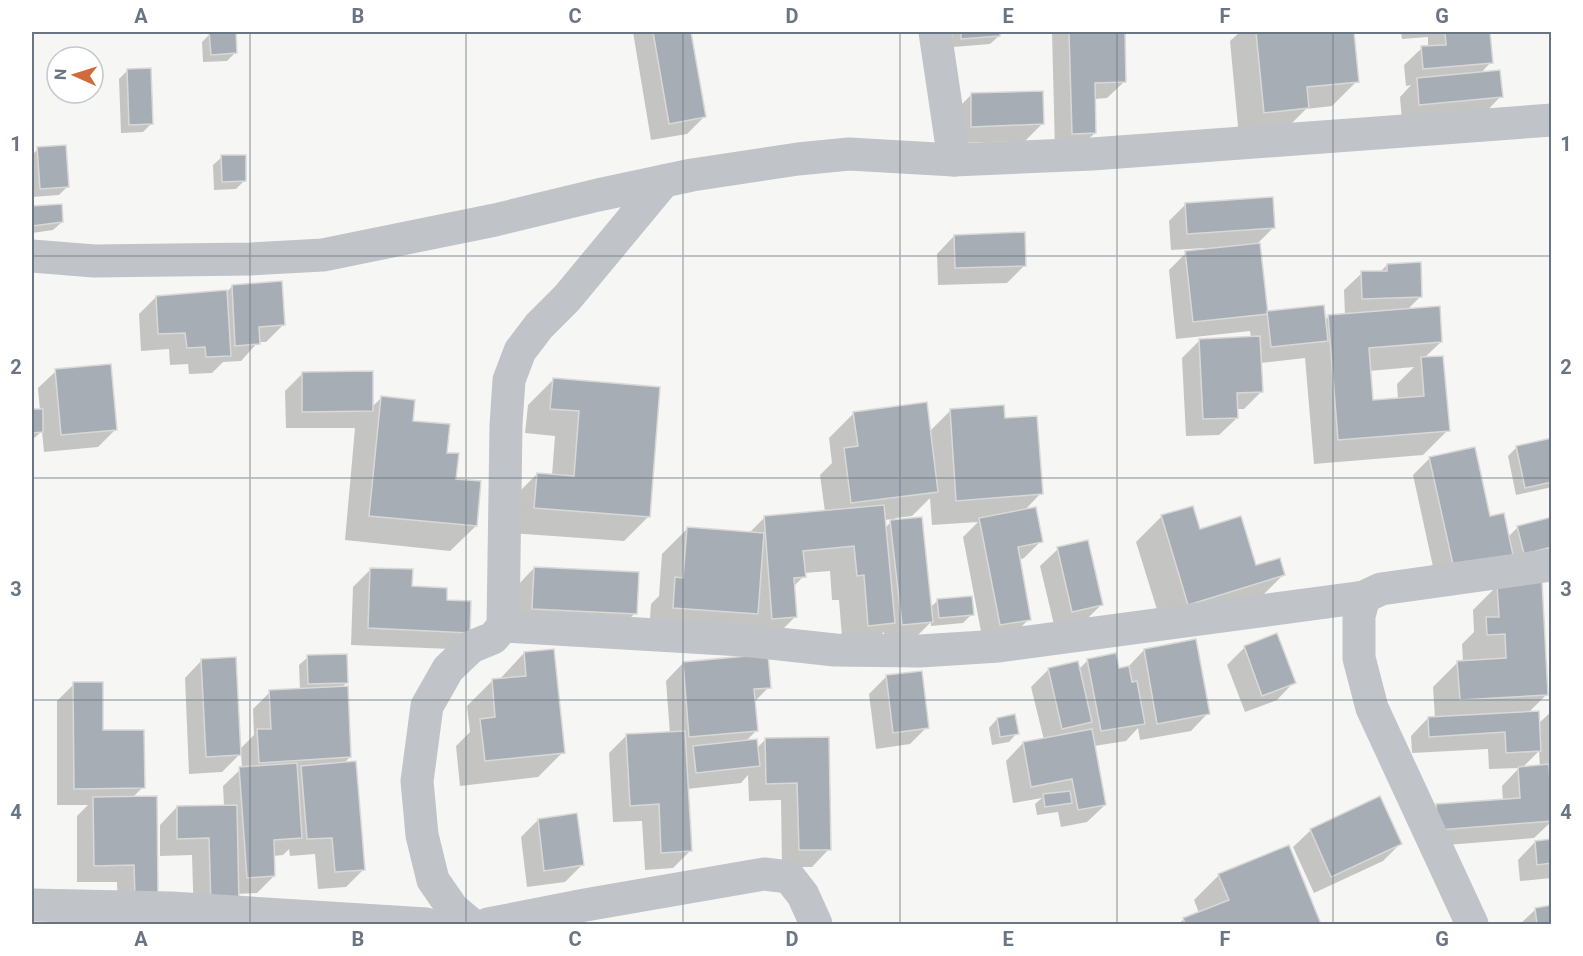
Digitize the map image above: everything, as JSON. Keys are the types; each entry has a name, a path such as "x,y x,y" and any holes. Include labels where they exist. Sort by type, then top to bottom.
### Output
{"street":[{"path":"935,32 954,160"},
{"path":"32,256 93,261 251,259 323,255 495,220 693,175 849,154 954,160 1092,154 1551,120"},
{"path":"471,924 453,909 433,880 422,835 417,781 427,706 448,669 471,646 493,638 503,626 506,425 509,380 520,351 539,326 567,298 664,181"},
{"path":"503,626 742,640 835,650 920,651 999,646 1364,597 1381,589 1551,565"},
{"path":"1364,597 1359,616 1359,658 1372,708 1472,924"},
{"path":"488,924 585,905 771,874 789,877 797,885 816,924"},
{"path":"32,905 171,908 426,924"}],"building":[{"path":"209,32 236,32 237,53 211,55"},
{"path":"653,32 691,32 706,117 669,124"},
{"path":"961,32 1000,32 1000,36 961,39"},
{"path":"1069,32 1125,32 1126,82 1095,83 1096,133 1072,134"},
{"path":"1256,32 1354,32 1359,82 1307,87 1309,108 1264,113"},
{"path":"1445,32 1490,32 1493,63 1423,69 1421,46 1446,45"},
{"path":"151,68 153,124 129,125 127,69"},
{"path":"1500,70 1503,97 1419,105 1417,78"},
{"path":"1043,91 1044,124 971,127 971,93"},
{"path":"66,145 69,187 40,189 37,147"},
{"path":"221,155 246,155 246,181 222,182"},
{"path":"1273,197 1275,228 1187,234 1185,203"},
{"path":"62,204 63,222 32,226 32,206"},
{"path":"1025,232 1026,266 955,268 954,235"},
{"path":"1260,243 1268,314 1193,322 1185,251"},
{"path":"1421,262 1422,297 1362,299 1361,271 1387,271 1387,264"},
{"path":"282,281 285,325 259,327 260,344 235,346 232,285"},
{"path":"227,290 231,356 206,357 205,347 187,348 185,333 158,334 156,296"},
{"path":"1324,305 1328,341 1271,347 1267,311"},
{"path":"1440,306 1442,342 1369,348 1373,400 1424,396 1421,357 1443,356 1450,431 1338,440 1328,315"},
{"path":"1260,336 1263,392 1237,393 1238,418 1203,419 1199,339"},
{"path":"111,364 117,430 61,435 55,369"},
{"path":"373,371 373,411 302,412 302,372"},
{"path":"553,378 660,387 650,517 534,508 537,473 574,476 579,411 550,409"},
{"path":"381,396 415,400 413,421 450,424 447,453 459,453 456,479 481,481 477,526 369,516"},
{"path":"927,402 938,492 851,503 844,448 858,446 853,412"},
{"path":"1004,405 1005,418 1037,416 1043,494 956,501 950,409"},
{"path":"32,409 43,409 43,432 32,433"},
{"path":"1552,438 1552,482 1525,488 1516,446"},
{"path":"1475,447 1490,516 1504,513 1513,555 1454,569 1429,457"},
{"path":"884,505 895,623 868,626 864,575 857,576 854,546 803,551 806,577 794,578 797,617 772,619 764,516"},
{"path":"1193,506 1200,529 1241,516 1256,565 1280,558 1285,575 1188,605 1161,515"},
{"path":"1036,507 1043,542 1018,547 1031,620 1000,625 979,518"},
{"path":"922,517 933,622 902,625 890,520"},
{"path":"1552,517 1552,547 1524,554 1517,526"},
{"path":"687,527 764,533 758,614 673,608 675,577 683,578"},
{"path":"1088,540 1103,605 1072,612 1057,547"},
{"path":"534,567 639,572 637,614 532,609"},
{"path":"370,568 413,569 412,586 447,588 447,600 471,601 470,633 368,628"},
{"path":"1542,582 1548,695 1460,700 1457,661 1506,658 1505,634 1487,635 1486,617 1499,617 1497,584"},
{"path":"972,596 974,615 939,618 937,599"},
{"path":"1277,633 1296,683 1262,696 1244,646"},
{"path":"1196,639 1210,714 1157,724 1144,649"},
{"path":"554,649 565,753 485,761 480,719 495,717 492,679 526,676 524,652"},
{"path":"1116,653 1119,668 1129,666 1132,682 1137,681 1145,724 1101,731 1087,659"},
{"path":"347,654 348,683 308,684 307,655"},
{"path":"768,654 771,688 754,689 758,731 689,737 683,662"},
{"path":"236,657 241,755 206,757 201,659"},
{"path":"1078,661 1092,722 1062,729 1048,668"},
{"path":"922,671 929,728 893,733 886,675"},
{"path":"73,682 103,682 103,730 144,730 145,788 74,789"},
{"path":"348,686 351,757 259,763 257,729 271,729 269,690"},
{"path":"1539,711 1541,751 1506,753 1505,732 1429,737 1428,717"},
{"path":"1015,714 1019,734 1000,737 997,718"},
{"path":"1092,729 1106,805 1078,810 1072,779 1031,787 1023,742"},
{"path":"685,731 692,851 661,853 659,804 630,806 626,734"},
{"path":"829,737 831,850 799,850 797,783 766,784 765,738"},
{"path":"757,739 760,766 696,773 693,746"},
{"path":"356,761 365,870 335,872 332,838 307,839 301,766"},
{"path":"297,763 302,838 274,840 275,876 247,878 239,767"},
{"path":"1549,764 1552,821 1438,830 1436,804 1520,798 1518,767"},
{"path":"1070,791 1072,803 1045,807 1043,794"},
{"path":"157,796 158,897 135,898 134,865 94,866 93,797"},
{"path":"1380,796 1402,844 1331,877 1310,829"},
{"path":"237,805 239,904 211,905 209,838 177,839 177,806"},
{"path":"577,813 584,865 544,871 538,819"},
{"path":"1552,839 1552,863 1537,865 1535,841"},
{"path":"1289,845 1321,924 1185,924 1183,918 1229,900 1218,874"},
{"path":"1552,905 1552,924 1537,924 1535,908"}]}
